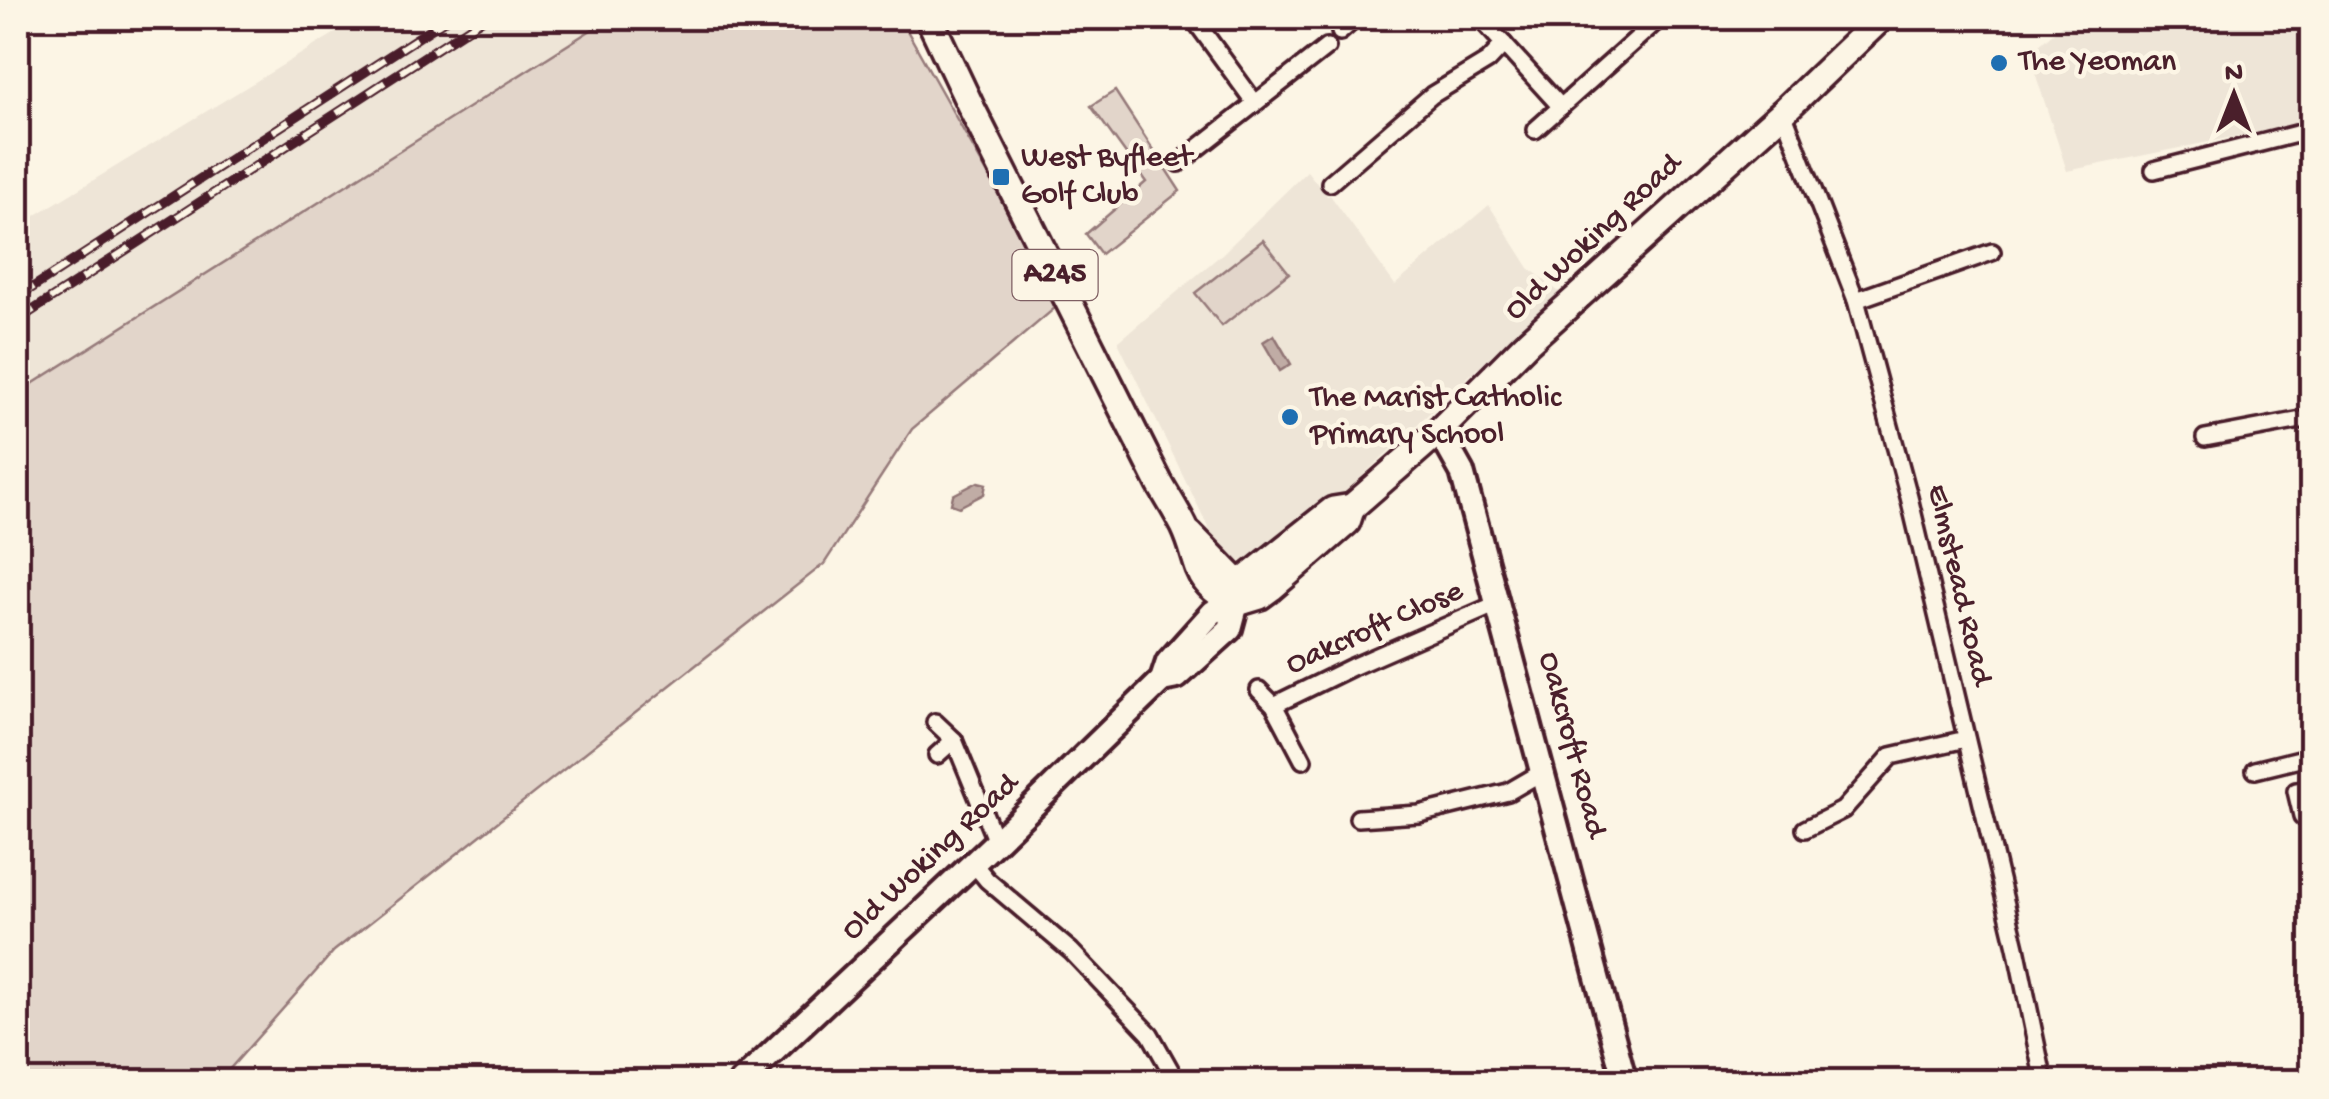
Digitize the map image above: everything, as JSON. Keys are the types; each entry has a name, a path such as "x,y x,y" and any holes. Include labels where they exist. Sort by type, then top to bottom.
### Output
{"main road":[{"name":"A245","path":"930,18 1008,181 1186,530 1192,555 1215,594 1237,603"},
{"name":"Old Woking Road","path":"741,1082 1162,680 1168,662 1213,612 1237,603 1246,579 1333,510 1352,507 1440,431 1559,314 1783,112 1880,18"},
{"name":"Oakcroft Road","path":"1440,431 1462,472 1625,1082"}],"street":[{"path":"1193,18 1255,104"},
{"path":"1340,32 1356,18"},
{"path":"1480,18 1561,106"},
{"path":"1534,130 1660,18"},
{"path":"1330,183 1432,95 1488,60 1504,44"},
{"path":"1179,163 1327,47"},
{"name":"Elmstead Road","path":"1783,112 1856,300 1909,497 2044,1082"},
{"path":"2154,170 2173,174 2312,130"},
{"path":"1856,300 1992,252"},
{"path":"2204,438 2312,418"},
{"name":"Oakcroft Close","path":"1274,705 1499,603"},
{"name":"Oakcroft Close","path":"1258,690 1274,705 1303,760"},
{"path":"935,722 954,740 996,842"},
{"path":"1805,829 1843,810 1891,756 1966,739"},
{"path":"937,755 954,740"},
{"path":"2256,770 2312,756"},
{"path":"1358,818 1419,814 1508,792 1544,771"},
{"path":"2302,816 2296,791 2312,788"},
{"path":"972,863 1071,951 1150,1034 1176,1082"}],"shaded area":[{"path":"360,18 610,18 18,393 18,226"},
{"name":"West Byfleet Golf Club","path":"610,18 900,18 995,187 1055,308 912,429 824,564 334,951 219,1081 18,1081 18,393"},
{"path":"2070,18 2311,18 2311,121 2067,171 2029,54"},
{"path":"1115,91 1180,191 1101,254 1086,234 1146,182 1091,106"},
{"name":"The Marist Catholic Primary School","path":"1307,171 1330,195 1395,285 1489,205 1529,268 1559,292 1345,492 1259,558 1245,562 1233,559 1218,547 1118,342 1222,254"},
{"path":"1263,240 1289,273 1222,326 1195,293"},
{"path":"1274,335 1291,364 1280,371 1263,342"},
{"path":"978,482 986,484 984,494 959,507 951,504 953,495"}],"railway":[{"path":"18,297 448,18"},
{"path":"18,320 484,18"}],"place":[{"name":"The Yeoman","path":"1999,63"},
{"name":"West Byfleet Golf Club","path":"1001,177"},
{"name":"The Marist Catholic Primary School","path":"1290,417"}]}
